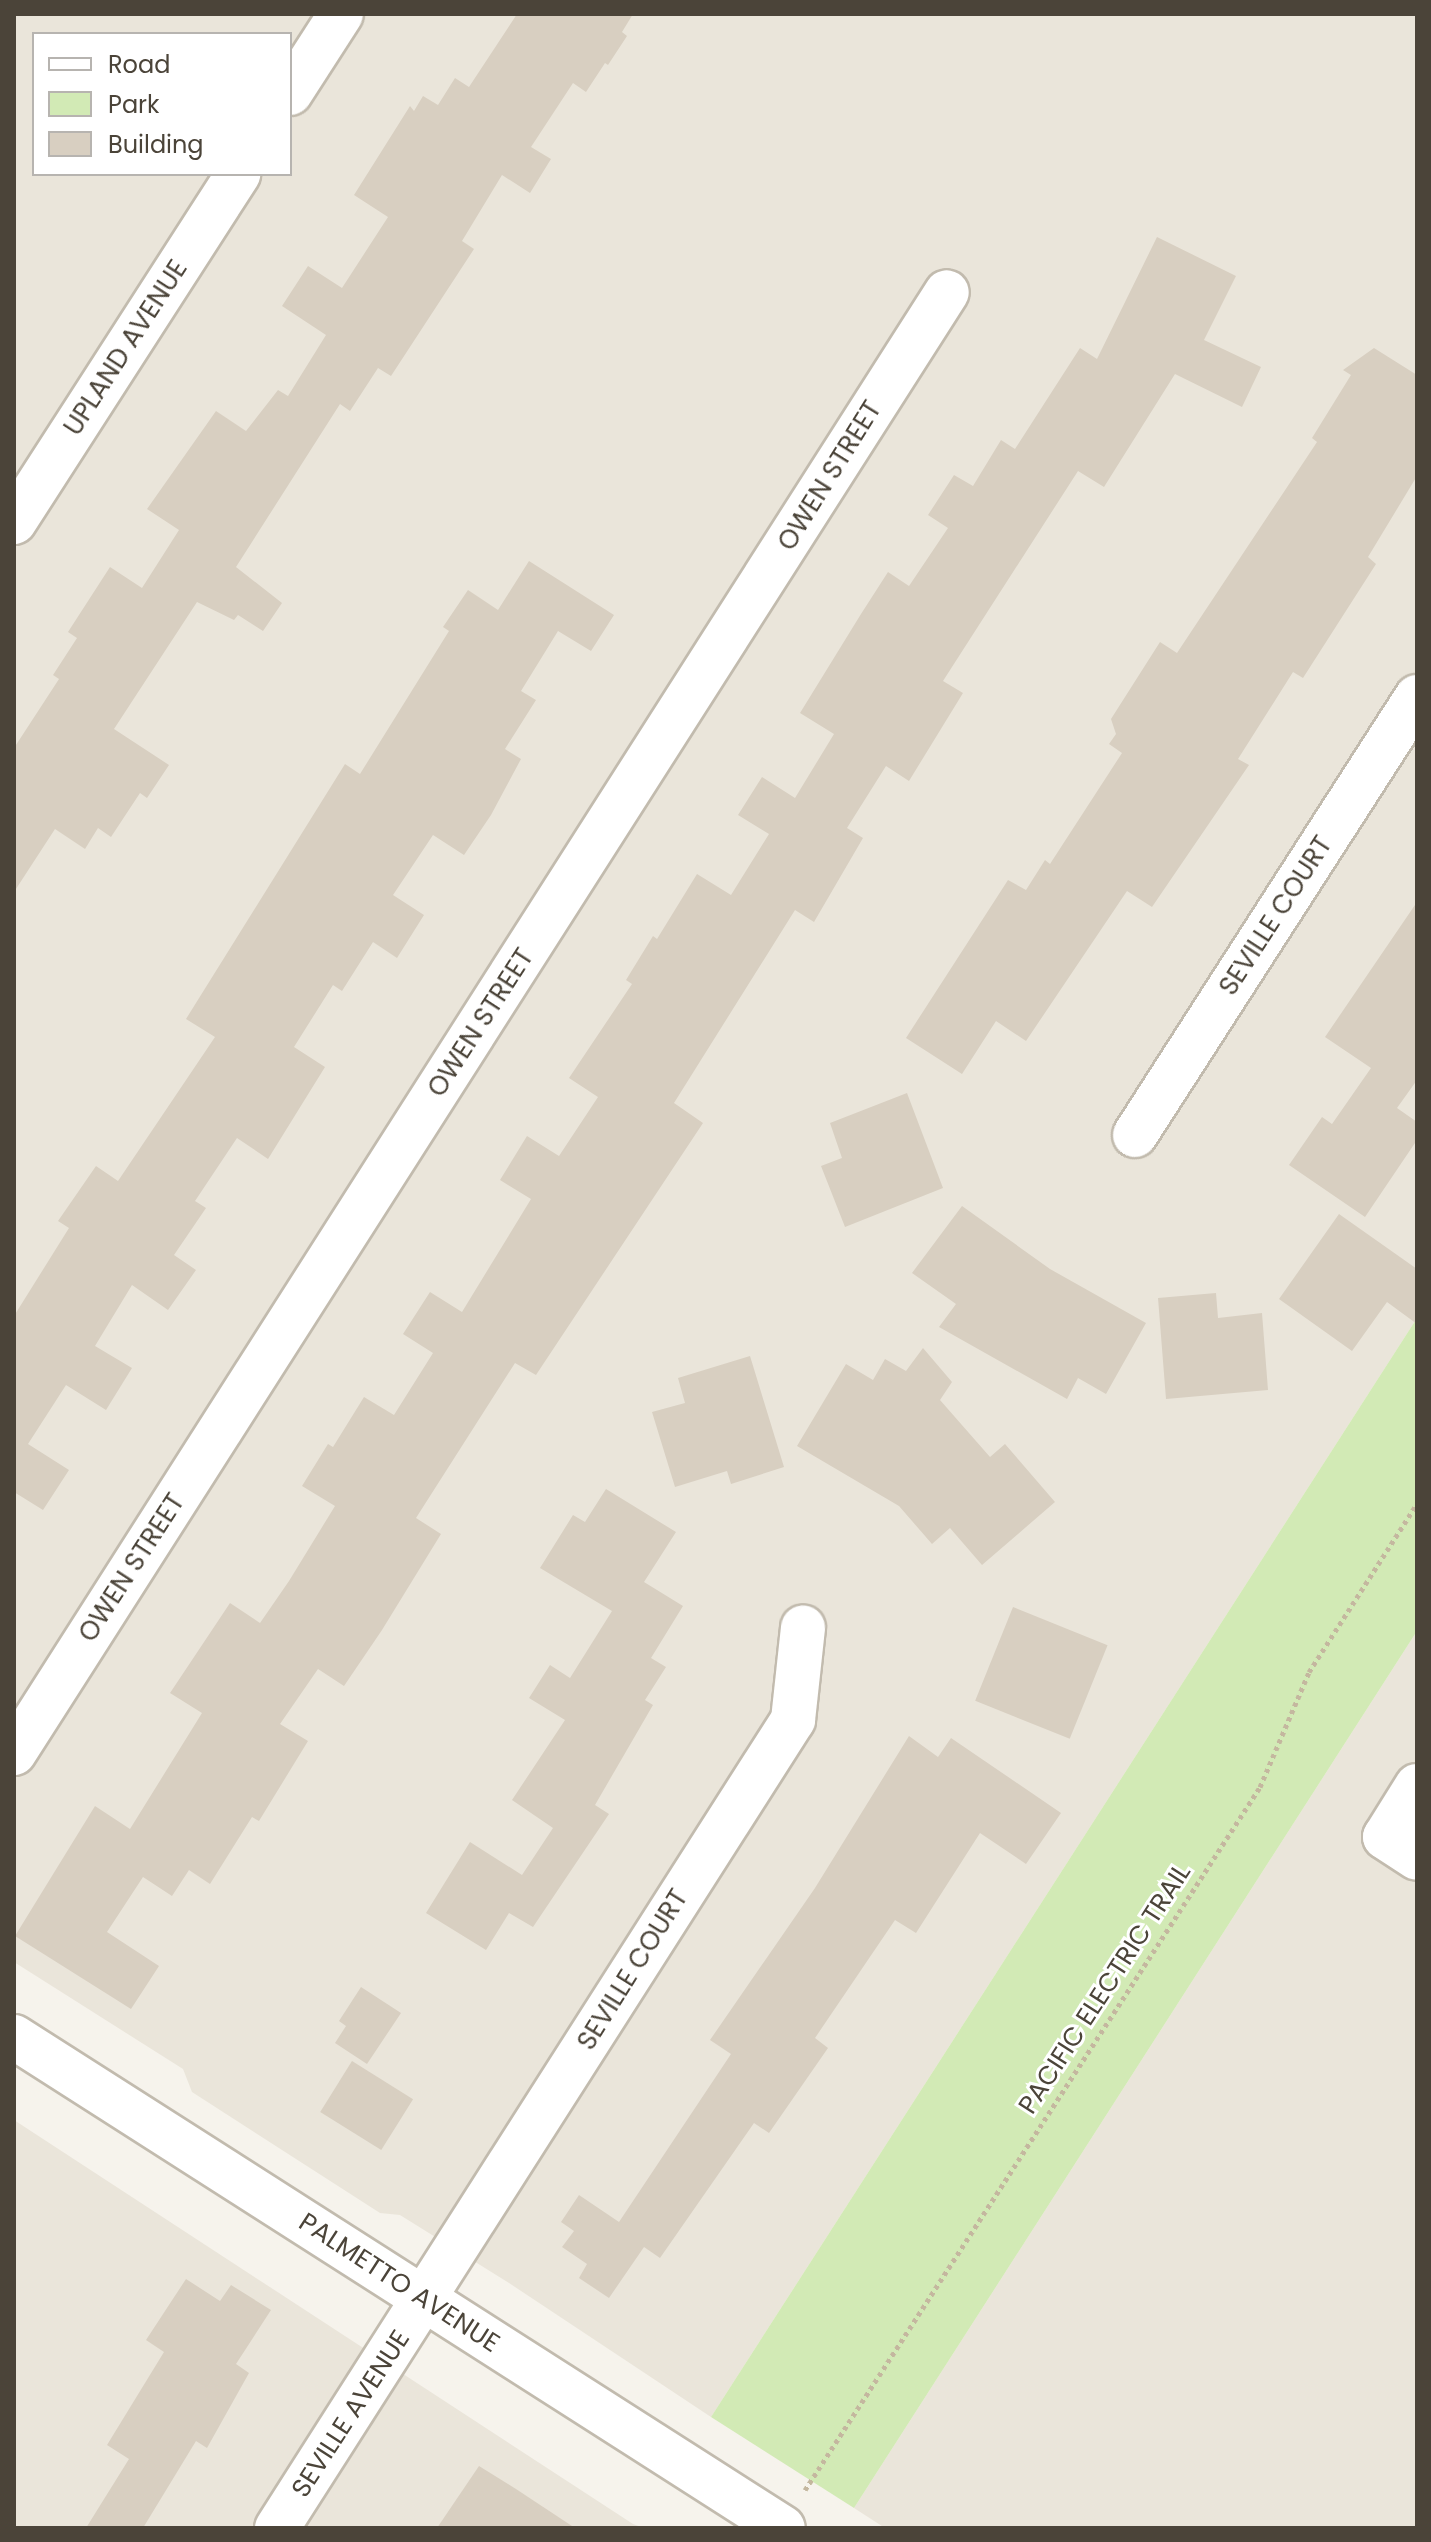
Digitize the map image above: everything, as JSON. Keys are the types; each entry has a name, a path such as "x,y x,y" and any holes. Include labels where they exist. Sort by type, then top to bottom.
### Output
{"street":[{"path":"292,90 341,14"},
{"name":"UPLAND AVENUE","path":"14,522 237,176"},
{"name":"OWEN STREET","path":"14,1753 947,292"},
{"name":"SEVILLE COURT","path":"1135,1135 1417,697"},
{"name":"SEVILLE COURT","path":"424,2299 793,1720 803,1628"},
{"path":"1417,1786 1385,1837 1417,1858"},
{"name":"PALMETTO AVENUE","path":"14,2037 783,2528"},
{"name":"SEVILLE AVENUE","path":"277,2528 424,2299"}],"path":[{"name":"PACIFIC ELECTRIC TRAIL","path":"807,2485 1260,1787 1309,1672 1417,1504"}],"shaded area":[{"path":"14,14 1417,14 1417,1318 711,2417 509,2283 400,2215 380,2213 192,2092 183,2069 14,1962"},
{"path":"1417,1631 1417,2528 885,2528 854,2508"},
{"path":"14,2120 633,2524 644,2528 14,2528"}],"green space":[{"path":"1417,1318 1417,1631 854,2508 711,2417"}],"building":[{"path":"517,14 633,14 622,32 627,36 608,65 605,63 586,92 573,83 531,147 551,159 530,193 502,175 462,241 474,249 391,376 378,368 350,411 340,404 236,567 282,603 263,631 238,615 234,620 197,602 114,729 169,765 147,798 140,793 111,837 98,828 85,849 55,829 14,892 14,748 59,679 53,675 77,638 68,632 110,567 142,588 179,530 147,509 216,411 246,431 278,390 288,396 326,335 282,306 308,266 342,288 388,217 354,195 410,106 414,111 423,96 438,105 455,78 469,87"},
{"path":"1157,237 1236,276 1204,340 1261,367 1242,407 1175,374 1104,487 1078,471 943,681 963,693 909,781 886,766 847,828 863,838 814,922 795,910 674,1103 703,1123 536,1375 515,1363 416,1518 441,1534 382,1630 344,1686 318,1669 280,1724 308,1741 259,1821 252,1817 210,1884 189,1870 172,1896 143,1877 107,1932 159,1966 131,2009 15,1936 95,1806 130,1829 202,1713 170,1693 230,1603 260,1623 335,1506 302,1486 328,1444 333,1447 364,1397 394,1415 433,1353 403,1334 430,1292 462,1312 531,1199 500,1180 527,1136 559,1156 598,1097 569,1078 632,984 626,980 653,936 657,939 697,874 731,895 769,834 738,815 762,777 795,798 834,734 800,713 888,572 909,586 948,528 928,515 954,475 973,486 1001,440 1015,449 1080,348 1097,359"},
{"path":"1374,348 1417,375 1417,476 1368,557 1376,564 1303,678 1293,672 1238,759 1249,765 1152,907 1127,891 1026,1041 996,1021 962,1074 906,1038 1008,880 1026,890 1045,860 1050,864 1122,753 1109,744 1116,734 1111,719 1160,642 1177,653 1317,442 1312,438 1351,375 1343,370"},
{"path":"529,561 614,615 591,651 558,631 521,691 536,700 505,749 521,759 491,815 464,855 433,835 393,895 424,915 397,958 373,942 342,991 333,985 294,1047 325,1067 268,1159 237,1138 195,1201 206,1208 174,1255 196,1270 168,1310 132,1285 95,1346 132,1368 106,1410 66,1385 28,1444 69,1470 43,1510 14,1492 14,1316 69,1228 58,1221 96,1166 118,1181 215,1037 186,1019 345,764 360,774 449,631 443,627 468,590 498,610"},
{"path":"1417,902 1417,1080 1397,1108 1417,1122 1417,1140 1365,1217 1289,1165 1322,1117 1332,1124 1371,1068 1325,1037"},
{"path":"907,1093 943,1188 845,1227 821,1166 842,1158 830,1123"},
{"path":"962,1206 1050,1269 1146,1323 1106,1394 1078,1378 1067,1399 939,1327 956,1304 912,1273"},
{"path":"1339,1214 1417,1269 1417,1324 1387,1302 1352,1351 1279,1299"},
{"path":"1216,1293 1218,1318 1262,1313 1268,1390 1166,1399 1158,1298"},
{"path":"923,1348 952,1382 940,1400 990,1457 1005,1444 1055,1502 982,1565 950,1528 932,1544 899,1506 797,1446 846,1364 873,1380 885,1359 906,1371"},
{"path":"750,1356 784,1467 731,1484 727,1471 675,1487 652,1412 685,1403 678,1378"},
{"path":"606,1489 676,1532 644,1582 683,1606 651,1658 666,1667 645,1700 653,1705 595,1805 609,1814 533,1927 509,1913 486,1950 426,1913 470,1842 522,1875 553,1828 512,1800 565,1720 529,1698 550,1665 570,1678 612,1611 540,1568 573,1515 585,1522"},
{"path":"1013,1607 1108,1645 1070,1739 975,1701"},
{"path":"909,1736 938,1757 951,1738 1061,1813 1026,1864 980,1833 916,1933 895,1920 815,2038 828,2048 769,2133 754,2123 660,2258 644,2247 609,2298 579,2278 587,2264 562,2247 574,2231 561,2222 579,2195 619,2222 731,2054 710,2040 815,1888"},
{"path":"361,1987 401,2013 367,2064 335,2043 346,2026 339,2021"},
{"path":"352,2061 413,2099 381,2150 320,2112"},
{"path":"186,2279 220,2301 231,2285 271,2310 236,2364 249,2373 207,2448 196,2441 143,2528 86,2528 129,2459 107,2445 164,2352 146,2340"},
{"path":"479,2466 516,2489 575,2528 437,2528"}]}
